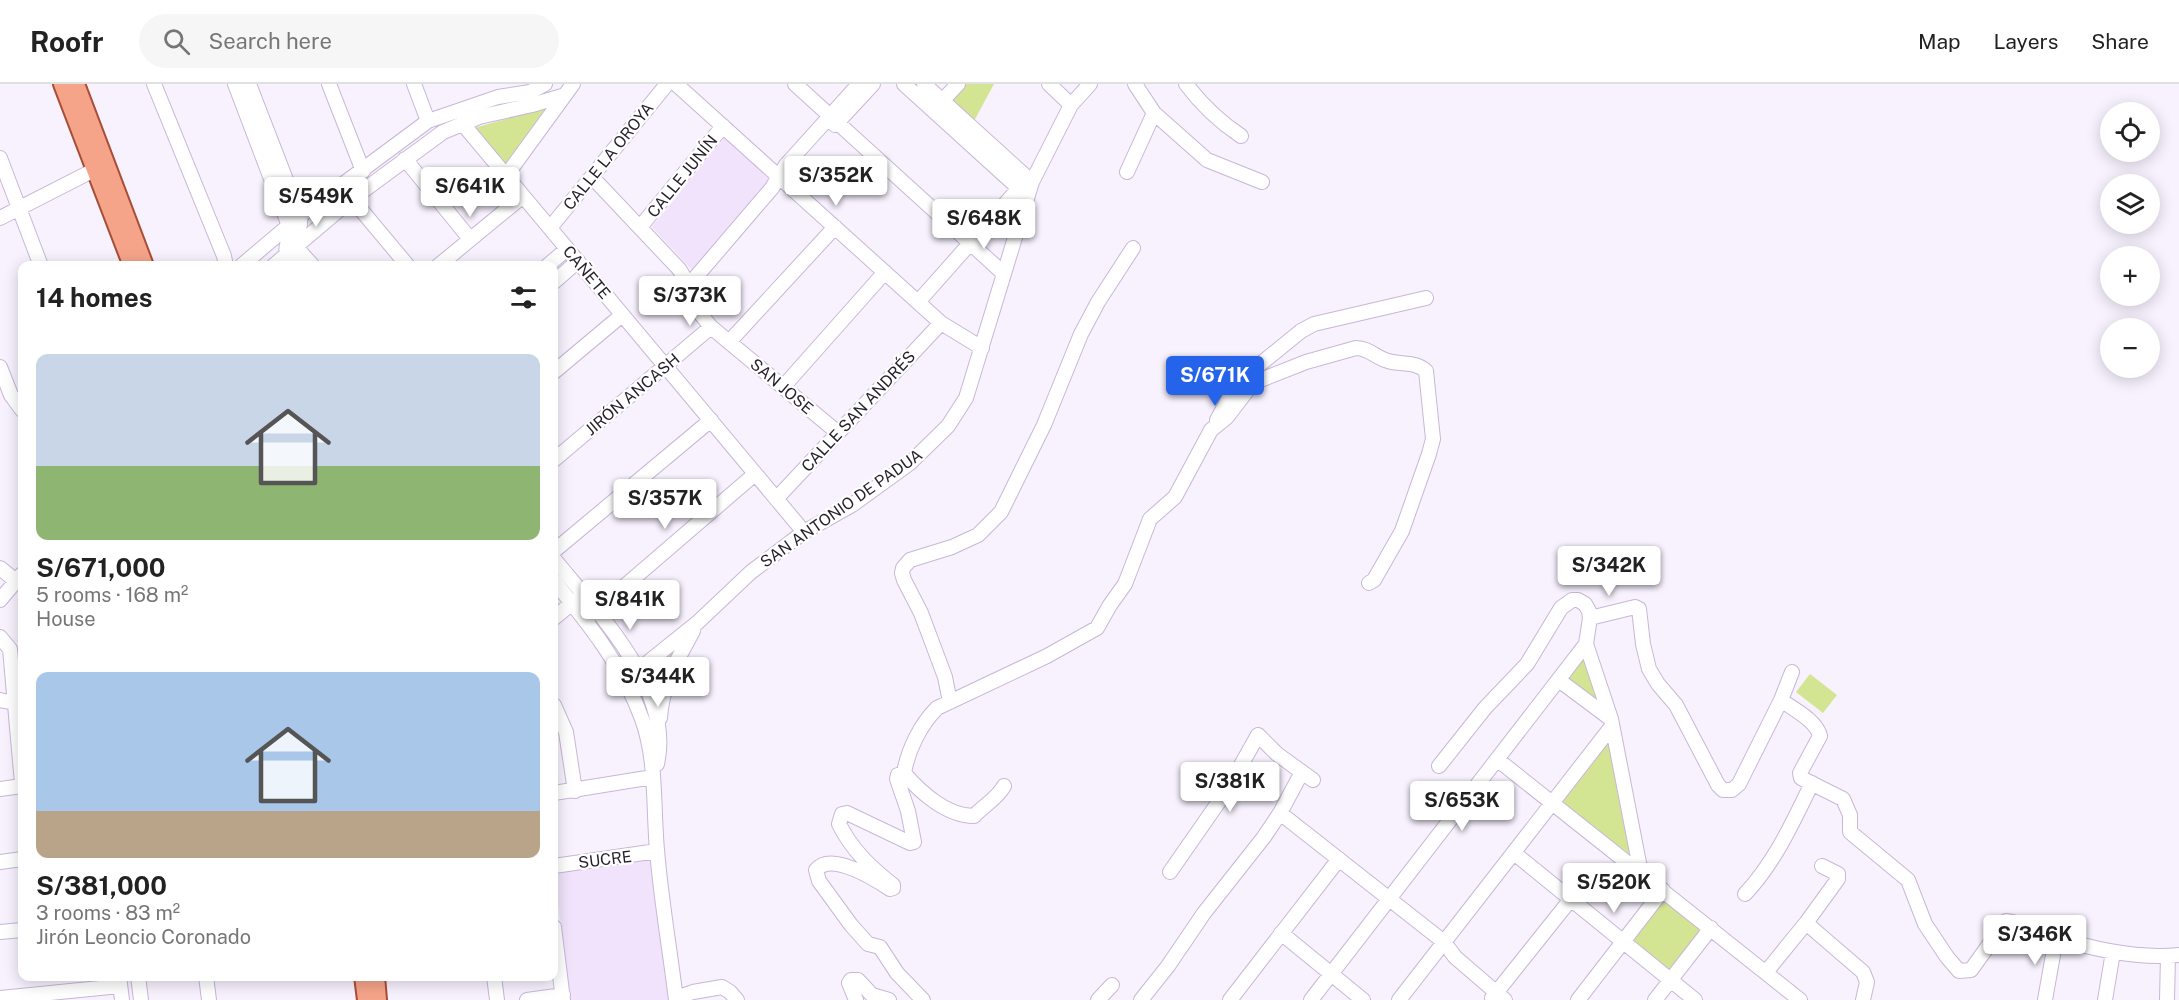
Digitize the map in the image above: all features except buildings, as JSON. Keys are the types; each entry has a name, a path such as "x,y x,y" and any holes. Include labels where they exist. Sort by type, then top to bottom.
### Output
{"main road":[{"path":"62,84 130,261"},
{"path":"76,84 143,261"},
{"path":"364,981 366,1000"},
{"path":"376,981 378,1000"}],"street":[{"path":"154,84 225,261"},
{"path":"235,84 289,226 290,232 285,250 293,256"},
{"path":"249,84 302,223 293,256"},
{"path":"329,84 363,171"},
{"path":"414,84 428,120"},
{"path":"247,261 300,216 428,120 495,91 530,92 545,84"},
{"path":"506,176 562,96 573,84"},
{"name":"CALLE LA OROYA","path":"550,228 667,84"},
{"path":"676,84 941,323 982,348"},
{"path":"795,84 1002,272"},
{"path":"689,285 780,178 791,171 834,119 859,84"},
{"path":"834,119 873,84"},
{"path":"904,84 1026,186"},
{"path":"924,84 943,100 1026,186"},
{"path":"943,100 958,84"},
{"path":"1049,84 1071,105"},
{"name":"SAN ANTONIO DE PADUA","path":"626,680 697,623 751,572 804,532 852,505 910,463 948,426 966,398 1026,186 1071,105 1089,84"},
{"path":"1135,84 1154,112 1207,160 1262,182"},
{"path":"1186,84 1205,107 1241,136"},
{"path":"495,91 503,111"},
{"path":"293,256 352,199 442,132 462,123 562,96"},
{"path":"1127,172 1154,112"},
{"name":"CAÑETE","path":"462,123 804,532"},
{"name":"CALLE JUNÍN","path":"641,226 723,126"},
{"path":"0,158 39,261"},
{"path":"405,159 470,239"},
{"path":"0,218 94,170"},
{"name":"SAN JOSE","path":"592,177 641,226 679,269 689,285 688,294 691,302 711,327 837,432"},
{"path":"918,302 970,243 1026,186"},
{"path":"444,261 523,196"},
{"path":"352,199 404,261"},
{"path":"729,342 835,227"},
{"path":"950,702 945,677 921,613 904,580 903,568 910,560 952,547 978,535 1001,512 1044,425 1081,334 1098,302 1133,248"},
{"path":"553,261 567,249"},
{"path":"558,278 578,261"},
{"path":"783,387 885,272"},
{"path":"904,773 909,752 927,720 937,708 1047,656 1097,628 1125,584 1150,519 1175,497 1237,382 1301,331 1314,324 1426,298"},
{"path":"558,369 622,315"},
{"name":"CALLE SAN ANDRÉS","path":"776,499 941,323"},
{"name":"JIRÓN ANCASH","path":"558,450 711,327"},
{"path":"1211,430 1227,417 1253,383 1306,362 1356,348 1364,348 1386,361 1416,364 1426,371 1433,439 1429,454 1402,531 1374,580 1369,583"},
{"path":"0,367 6,398"},
{"path":"558,548 711,420"},
{"path":"590,615 755,474"},
{"path":"558,566 577,599 638,670 649,695 660,732"},
{"path":"0,568 18,577"},
{"path":"0,600 18,578"},
{"path":"558,584 577,599"},
{"path":"558,615 577,599"},
{"path":"1311,1000 1560,681 1586,644 1590,618 1585,604 1572,600 1561,608 1527,664 1485,708 1439,766"},
{"path":"1590,618 1635,607 1639,609 1642,644 1649,669 1658,684 1676,705 1718,785 1723,790 1732,790 1739,784 1781,700 1792,672"},
{"path":"590,615 626,680 650,746 657,851 676,999 693,992 722,987 736,998"},
{"name":"SAN ANTONIO DE PADUA","path":"653,777 659,752 661,706 665,686 672,668 697,623"},
{"path":"0,637 10,649 18,738"},
{"path":"1586,644 1612,723 1641,873"},
{"path":"1560,681 1612,723"},
{"path":"635,702 665,686"},
{"path":"0,700 15,703"},
{"path":"1781,700 1803,716 1818,730 1820,736 1800,773 1801,777 1843,799 1850,815 1852,836 1908,880 1925,924 1959,971 1971,970 2006,921 2014,922 2056,938 2113,952 2148,957 2173,955 2167,1000"},
{"path":"558,722 566,732 575,791"},
{"path":"1399,1000 1612,723"},
{"path":"1141,1000 1308,776 1277,754 1258,735 1227,790 1170,872"},
{"path":"1498,760 1767,971 1800,1000"},
{"path":"904,773 912,783 943,807 964,816 974,816 999,795 1004,786"},
{"path":"904,773 898,775 897,780 908,811 914,842 910,843 847,813 842,814 839,824 864,861 893,885 893,888 890,889 861,870 826,864 819,866 816,870 819,881 851,925 868,944 880,947 897,973 923,1000"},
{"path":"558,793 653,777"},
{"path":"1745,894 1759,879 1782,844 1812,783"},
{"path":"0,789 18,785"},
{"path":"1280,813 1444,942 1455,957 1497,998 1571,899"},
{"name":"SUCRE","path":"558,865 657,851"},
{"path":"1514,853 1695,1000"},
{"path":"0,861 18,859"},
{"path":"1230,1000 1339,859"},
{"path":"1767,971 1806,924 1838,879 1838,874 1822,866"},
{"path":"1578,1000 1663,890"},
{"path":"1806,924 1863,972 1867,982 1863,1000"},
{"path":"1655,1000 1711,928"},
{"path":"0,932 18,930"},
{"path":"1281,933 1363,1000"},
{"path":"2045,1000 2056,938"},
{"path":"2105,1000 2113,952"},
{"path":"527,1000 563,998 558,959"},
{"path":"856,1000 849,986 849,983 855,980 858,980 872,995 889,1000"},
{"path":"139,981 141,1000"},
{"path":"207,981 209,1000"},
{"path":"495,981 497,1000"},
{"path":"1098,1000 1113,986"},
{"path":"0,998 120,988"}],"shaded area":[{"path":"725,137 775,179 693,271 652,227"},
{"path":"650,859 668,1000 570,1000 558,903 558,870"}],"green space":[{"path":"965,84 994,84 973,123 949,102"},
{"path":"549,107 507,166 474,128"},
{"path":"687,634 662,682 651,689 643,671"},
{"path":"1586,653 1601,705 1569,679"},
{"path":"1810,674 1837,695 1823,713 1796,692"},
{"path":"1610,740 1633,857 1562,803"},
{"path":"1665,897 1705,929 1669,973 1630,941"}]}
